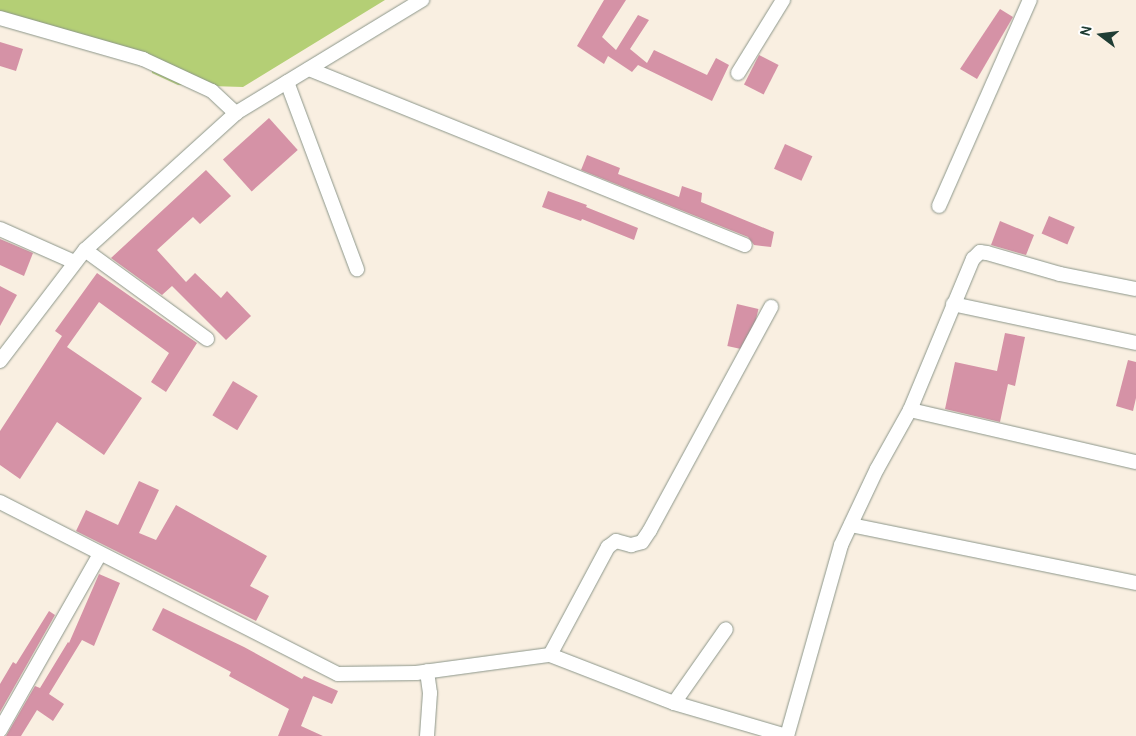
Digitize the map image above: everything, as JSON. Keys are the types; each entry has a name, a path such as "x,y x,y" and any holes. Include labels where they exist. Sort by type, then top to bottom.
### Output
{"street":[{"path":"0,361 85,250 236,113 422,0"},
{"path":"738,73 783,0"},
{"path":"939,206 1030,0"},
{"path":"0,18 143,59 212,91 236,113"},
{"path":"309,69 745,245"},
{"path":"287,82 357,269"},
{"path":"0,229 74,262"},
{"path":"85,250 207,339"},
{"path":"0,502 338,674 427,671 550,655 674,703 787,736 841,545 877,469 910,410 973,259 980,252 1060,274 1136,289"},
{"path":"954,304 1136,343"},
{"path":"550,655 608,547 616,541 631,544 642,542 650,530 772,307"},
{"path":"910,410 1136,462"},
{"path":"851,525 1136,583"},
{"path":"0,730 100,554"},
{"path":"674,703 726,629"},
{"path":"427,671 430,693 427,736"}],"green space":[{"path":"0,0 385,0 243,87 178,85 152,73 151,62 0,11"}],"building":[{"path":"604,0 626,0 602,37 616,50 638,15 649,20 630,49 647,63 654,50 707,75 716,58 729,65 712,101 638,65 632,72 608,56 604,64 577,46"},
{"path":"1000,9 1013,17 977,79 960,69"},
{"path":"0,42 23,49 16,71 0,66"},
{"path":"759,55 779,65 764,94 744,84"},
{"path":"269,118 298,150 252,191 223,159"},
{"path":"785,144 812,156 801,181 774,169"},
{"path":"587,155 620,168 618,174 679,197 682,186 702,193 701,202 774,232 771,247 754,245 748,237 581,170"},
{"path":"206,170 231,196 200,224 193,217 157,250 186,282 195,273 221,298 227,291 251,316 226,340 172,286 162,295 111,258"},
{"path":"548,191 587,205 586,207 638,228 634,240 582,219 581,221 542,207"},
{"path":"1049,216 1075,227 1067,244 1042,233"},
{"path":"1000,221 1034,235 1026,255 991,245"},
{"path":"0,239 33,253 24,276 0,265"},
{"path":"97,273 197,343 166,392 151,382 169,353 99,302 67,347 142,398 104,455 57,422 20,479 0,465 0,431 62,336 55,331"},
{"path":"0,286 17,295 0,326"},
{"path":"737,304 758,309 749,351 727,346"},
{"path":"1005,333 1025,337 1015,386 1008,384 1000,422 945,409 955,362 997,371"},
{"path":"1128,360 1136,362 1136,398 1133,411 1116,406"},
{"path":"233,381 258,396 237,430 212,415"},
{"path":"139,481 159,490 139,533 156,540 176,505 267,556 250,586 269,596 256,621 76,531 86,510 118,525"},
{"path":"99,574 120,583 94,646 82,640 49,694 64,704 53,721 37,710 21,736 6,736 35,686 40,688 69,643"},
{"path":"163,608 244,647 302,679 304,676 338,691 332,704 313,696 301,726 323,736 278,736 289,709 229,676 231,672 152,630"},
{"path":"49,611 55,615 0,712 0,684 13,662 16,664"}]}
